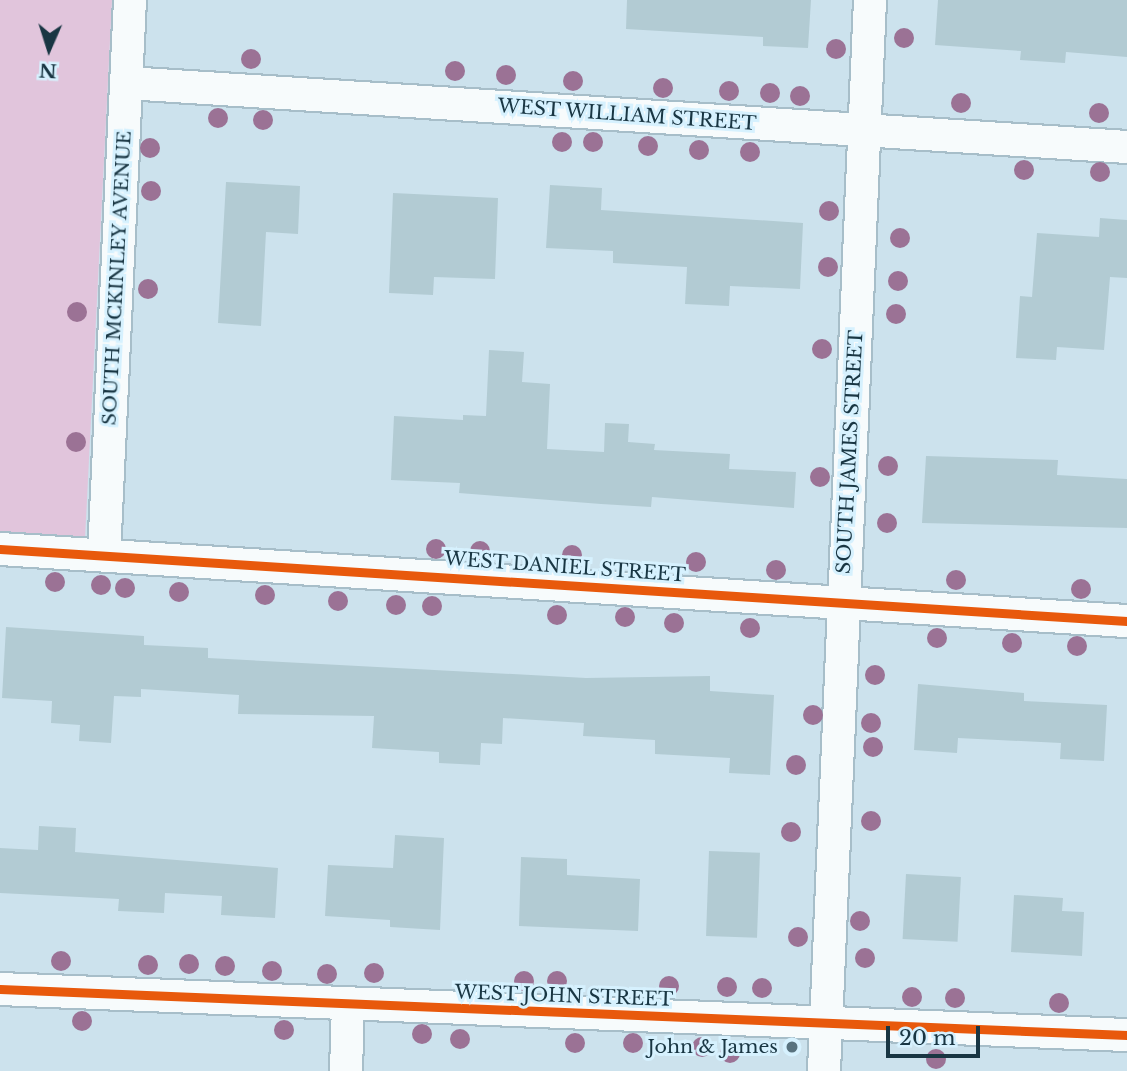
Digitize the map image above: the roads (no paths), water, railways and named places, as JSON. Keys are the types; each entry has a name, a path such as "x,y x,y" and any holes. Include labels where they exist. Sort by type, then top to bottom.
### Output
{"street":[{"name":"SOUTH MCKINLEY AVENUE","path":"104,555 130,0"},
{"name":"SOUTH JAMES STREET","path":"824,1071 870,0"},
{"name":"WEST WILLIAM STREET","path":"127,83 1127,147"},
{"name":"WEST DANIEL STREET","path":"0,549 1127,621"},
{"name":"WEST JOHN STREET","path":"0,989 1127,1035"},
{"path":"346,1071 348,1004"}],"place":[{"name":"John & James","path":"792,1047"}]}
